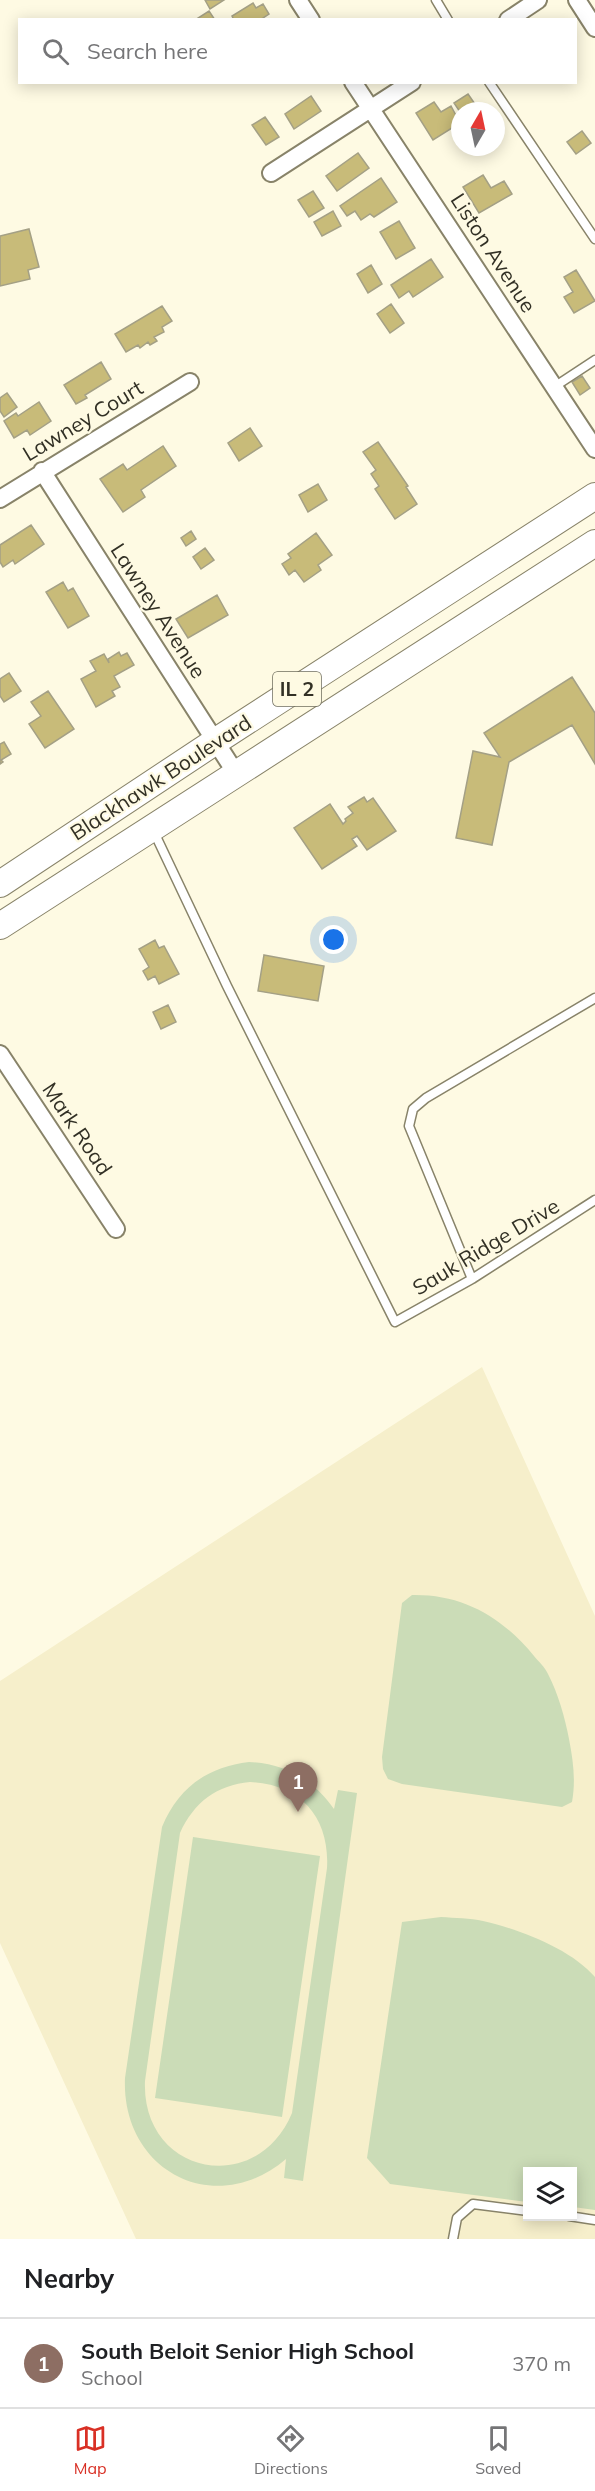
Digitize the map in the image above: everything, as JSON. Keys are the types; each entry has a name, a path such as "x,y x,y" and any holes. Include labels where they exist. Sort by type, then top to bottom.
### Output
{"main road":[{"name":"Blackhawk Boulevard","path":"0,884 595,496"},
{"name":"Blackhawk Boulevard","path":"0,926 595,543"}],"street":[{"path":"298,0 310,18"},
{"path":"511,18 538,0"},
{"path":"577,0 595,28"},
{"name":"Liston Avenue","path":"354,84 595,449"},
{"path":"271,173 409,84"},
{"name":"Lawney Court","path":"0,499 42,471 190,382"},
{"name":"Lawney Avenue","path":"42,471 237,775"},
{"name":"Mark Road","path":"0,1054 116,1228"}],"lane":[{"path":"436,0 447,18"},
{"path":"490,84 595,239"},
{"path":"554,387 595,360"},
{"name":"Sauk Ridge Drive","path":"152,828 227,986 395,1322 472,1279 595,1200"},
{"path":"472,1279 409,1126 413,1109 426,1098 595,998"},
{"path":"453,2239 457,2218 473,2204 523,2210"},
{"path":"577,2218 595,2220"}],"shaded area":[{"path":"482,1367 595,1616 595,2239 136,2239 0,1943 0,1681"}],"green space":[{"path":"412,1595 448,1599 480,1610 509,1630 547,1671 561,1706 572,1755 574,1786 572,1802 562,1807 402,1784 388,1779 383,1769 382,1757 402,1603"},
{"path":"249,1762 262,1763 287,1770 308,1781 334,1809 338,1790 357,1793 303,2181 284,2178 286,2159 258,2177 230,2185 202,2184 177,2176 155,2160 138,2138 128,2110 125,2078 162,1827 176,1801 185,1791 207,1774","holes":["250,1782 284,1789 309,1807 317,1819 327,1850 327,1868 292,2113 275,2140 253,2157 229,2165 204,2164 180,2155 161,2137 149,2113 145,2081 180,1833 192,1812 217,1791"]},
{"path":"193,1837 320,1856 282,2117 155,2098"},
{"path":"441,1917 483,1921 512,1929 559,1949 595,1977 595,2210 577,2208 577,2167 523,2167 523,2201 390,2184 367,2158 402,1922"}],"building":[{"path":"205,0 224,0 210,9"},
{"path":"253,3 256,8 263,4 269,14 263,18 233,18 232,16"},
{"path":"209,11 214,18 198,18"},
{"path":"468,94 474,102 456,102"},
{"path":"311,96 321,111 294,129 285,114"},
{"path":"434,102 441,112 451,106 451,129 433,140 416,113"},
{"path":"265,117 279,137 266,145 252,125"},
{"path":"582,131 591,143 576,154 567,142"},
{"path":"358,153 369,168 337,191 326,176"},
{"path":"483,175 491,188 504,181 512,194 479,213 463,187"},
{"path":"381,178 397,202 374,217 370,214 361,220 355,211 347,216 340,206"},
{"path":"313,191 324,208 309,217 298,200"},
{"path":"333,211 341,226 322,236 314,222"},
{"path":"399,221 415,248 396,259 380,232"},
{"path":"29,229 39,267 28,270 30,279 0,286 0,236"},
{"path":"431,259 443,277 413,297 409,291 399,298 391,285"},
{"path":"371,265 382,284 368,293 357,274"},
{"path":"576,270 595,301 574,313 564,297 573,292 564,277"},
{"path":"391,304 404,323 390,333 377,314"},
{"path":"162,306 172,321 162,327 164,332 154,337 157,341 150,345 148,342 140,348 138,345 126,352 115,334"},
{"path":"101,362 111,379 85,395 87,398 76,404 64,385"},
{"path":"582,376 590,388 580,395 572,382"},
{"path":"7,393 17,407 4,417 0,411 0,398"},
{"path":"39,402 51,421 30,435 27,430 14,438 4,421 16,413 18,416"},
{"path":"250,428 262,446 239,461 228,443"},
{"path":"378,442 408,486 406,487 417,504 395,519 375,489 379,486 371,474 376,470 363,452"},
{"path":"163,446 176,466 141,490 145,497 123,512 100,479 123,464 127,470"},
{"path":"318,484 327,500 308,512 299,495"},
{"path":"31,525 44,544 15,564 13,560 3,567 0,562 0,545"},
{"path":"191,531 196,539 186,546 181,538"},
{"path":"316,533 332,555 318,565 321,570 304,582 295,570 289,575 282,564 291,558 288,554"},
{"path":"205,548 214,560 201,569 193,557"},
{"path":"63,582 68,591 73,588 89,616 68,628 46,592"},
{"path":"217,595 228,615 188,638 176,619"},
{"path":"119,652 121,656 127,653 134,665 114,676 120,687 112,691 115,696 96,707 81,679 96,671 90,661 104,654 109,663 108,659"},
{"path":"9,673 21,691 4,702 0,696 0,679"},
{"path":"572,677 595,713 595,764 572,725 509,762 492,845 456,838 473,751 500,757 484,733"},
{"path":"48,691 74,729 45,748 29,724 41,716 31,702"},
{"path":"4,742 11,754 1,760 3,762 0,764 0,744"},
{"path":"364,797 367,802 373,798 396,831 367,850 357,836 352,839 357,846 322,869 294,828 330,804 343,824 345,819 353,813 348,807"},
{"path":"155,940 159,948 164,946 179,974 159,984 155,976 148,980 143,971 149,967 139,949"},
{"path":"264,955 324,966 318,1001 258,991"},
{"path":"168,1005 176,1022 161,1029 153,1012"}],"place":[{"name":"South Beloit Senior High School","path":"298,1812"}]}
